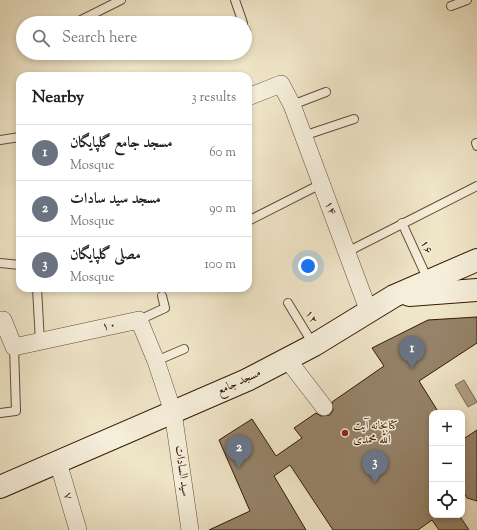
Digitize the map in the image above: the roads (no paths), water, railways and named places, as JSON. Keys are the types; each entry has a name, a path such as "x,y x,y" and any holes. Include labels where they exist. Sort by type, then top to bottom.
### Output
{"main road":[{"path":"394,296 477,260"},
{"name":"مسجد جامع","path":"0,487 247,380 314,345 394,296 477,290"}],"street":[{"name":"۱۴","path":"252,95 281,84 292,105 369,312"},
{"path":"0,320 3,320 14,347"},
{"name":"۱۰","path":"14,347 139,320"},
{"path":"139,320 156,362 173,412"},
{"path":"287,359 324,407"},
{"name":"سید السادات","path":"173,412 190,530"},
{"name":"۷","path":"58,462 78,530"}],"lane":[{"path":"89,16 121,0"},
{"path":"235,0 241,16"},
{"path":"451,6 467,0"},
{"path":"292,105 326,92"},
{"path":"303,136 354,119"},
{"path":"0,140 16,138"},
{"path":"252,219 321,184"},
{"path":"347,252 477,186"},
{"name":"۱۶","path":"402,223 428,281"},
{"path":"0,263 16,265"},
{"path":"38,292 40,342"},
{"path":"139,320 165,308 162,296"},
{"name":"۱۲","path":"288,303 314,345"},
{"path":"0,413 16,411 14,347"},
{"path":"156,362 184,349"}],"place":[{"name":"مسجد جامع گلپایگان","path":"412,369"},
{"name":"کتابخانه آیت الله محمدی","path":"345,433"},
{"name":"مسجد سید سادات","path":"239,468"},
{"name":"مصلی گلپایگان","path":"375,483"}]}
